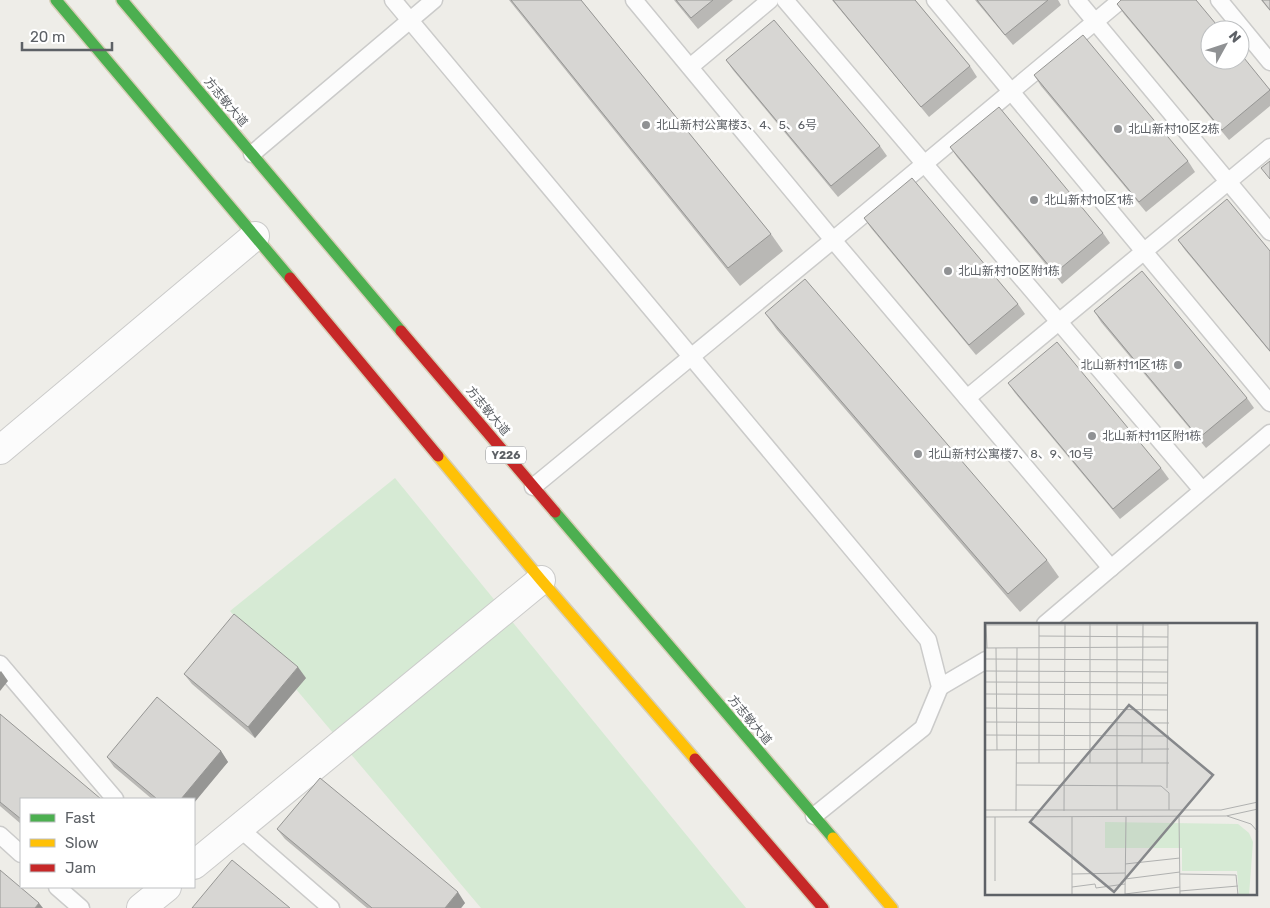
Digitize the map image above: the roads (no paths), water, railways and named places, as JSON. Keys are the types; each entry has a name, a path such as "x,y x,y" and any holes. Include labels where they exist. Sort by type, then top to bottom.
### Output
{"main road":[{"path":"56,0 541,580 823,908"},
{"name":"方志敏大道","path":"122,0 533,487 892,908"}],"street":[{"path":"0,450 255,236"},
{"path":"195,863 541,580"},
{"path":"144,907 166,888"}],"lane":[{"path":"393,0 928,640 940,687 923,728 814,816"},
{"path":"252,154 434,0"},
{"path":"634,0 833,240 1111,568"},
{"path":"690,67 770,0"},
{"path":"785,0 1202,490"},
{"path":"935,0 1270,403"},
{"path":"1077,0 1270,232"},
{"path":"533,487 1121,0"},
{"path":"1219,0 1270,62"},
{"path":"967,398 1270,147"},
{"path":"1046,623 1270,432"},
{"path":"940,687 985,661"},
{"path":"0,664 113,798"},
{"path":"239,828 331,908"},
{"path":"0,835 20,853"},
{"path":"59,888 81,908"}],"place":[{"name":"北山新村公寓楼3、4、5、6号","path":"646,125"},
{"name":"北山新村10区2栋","path":"1118,129"},
{"name":"北山新村10区1栋","path":"1034,200"},
{"name":"北山新村10区附1栋","path":"948,271"},
{"name":"北山新村11区1栋","path":"1178,365"},
{"name":"北山新村11区附1栋","path":"1092,436"},
{"name":"北山新村公寓楼7、8、9、10号","path":"918,454"}]}
